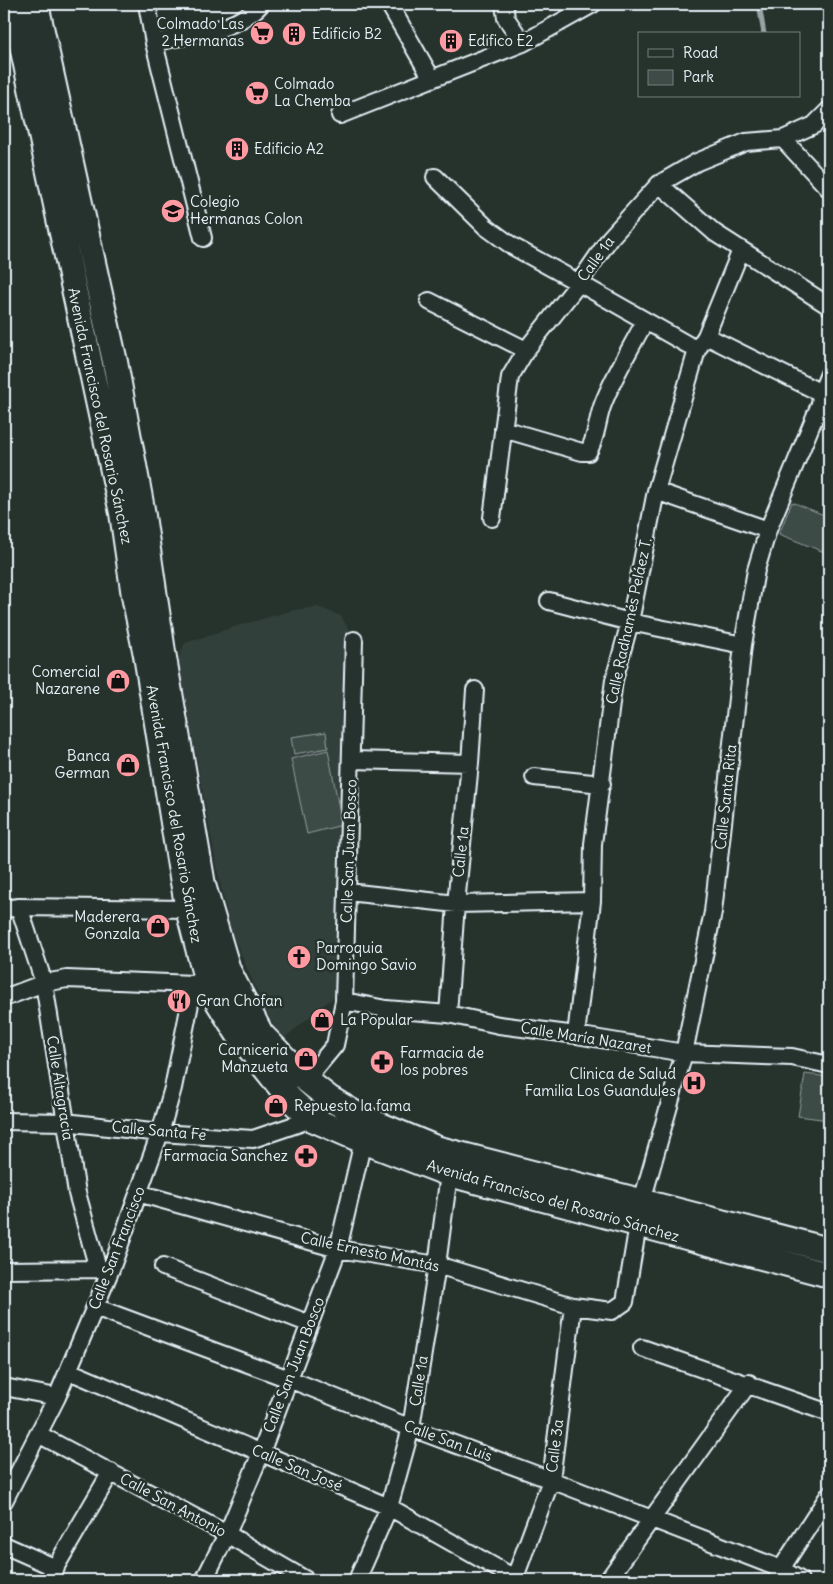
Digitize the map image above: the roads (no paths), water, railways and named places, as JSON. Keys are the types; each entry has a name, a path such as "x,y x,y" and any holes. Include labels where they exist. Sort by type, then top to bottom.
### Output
{"main road":[{"name":"Avenida Francisco del Rosario Sánchez","path":"13,4 132,511"},
{"name":"Avenida Francisco del Rosario Sánchez","path":"36,4 115,362 132,511 134,596 154,653 203,885 228,970 261,1034 306,1080 329,1098 361,1117 436,1148 829,1250"},
{"name":"Avenida Francisco del Rosario Sánchez","path":"154,653 188,908 200,982 218,1002 238,1034 290,1099 312,1118 363,1141 448,1174 829,1275"}],"street":[{"path":"146,4 154,43 204,238"},
{"path":"154,43 224,28 252,14 261,4"},
{"path":"389,4 432,79"},
{"path":"504,4 506,18 523,43"},
{"path":"340,115 523,43 593,4"},
{"name":"Calle 1a","path":"492,518 510,377 526,350 610,238 659,184 698,162 746,142 783,139 814,125 829,110"},
{"path":"783,139 829,189"},
{"path":"435,177 492,232 512,246 696,350"},
{"path":"659,184 715,233 829,306"},
{"name":"Calle Radhamés Peláez T.","path":"576,1035 592,901 594,844 614,680 630,622 656,491 696,350 706,336 741,250"},
{"path":"429,301 526,350"},
{"path":"503,429 582,452 588,452 600,409 609,388 645,321"},
{"path":"706,336 823,402"},
{"name":"Calle Santa Rita","path":"637,1225 642,1201 684,1053 713,912 743,645 756,570 768,530 823,402 829,374"},
{"path":"656,491 768,530"},
{"path":"549,601 630,622 743,645"},
{"name":"Calle San Juan Bosco","path":"306,1080 335,1045 344,1001 354,640"},
{"name":"Calle 1a","path":"448,1014 475,690"},
{"path":"352,760 470,763"},
{"path":"534,777 602,784"},
{"path":"348,892 456,904 592,901"},
{"path":"11,908 188,908"},
{"name":"Calle Altagracia","path":"11,908 44,983 77,1193 104,1269"},
{"path":"4,998 44,983 67,980 200,982 228,970"},
{"name":"Calle San Francisco","path":"4,1500 57,1397 95,1307 104,1269 138,1192 160,1133 200,982"},
{"name":"Calle María Nazaret","path":"344,1001 386,1009 448,1014 499,1025 576,1035 684,1053 792,1057 829,1065"},
{"name":"Calle Santa Fe","path":"4,1121 65,1122 160,1133 253,1139 312,1118"},
{"name":"Calle San Juan Bosco","path":"204,1580 227,1534 261,1453 338,1248 363,1141"},
{"name":"Calle 1a","path":"357,1580 389,1507 411,1428 437,1265 448,1174"},
{"name":"Calle Ernesto Montás","path":"138,1192 338,1248 437,1265 573,1306 612,1311 625,1302 637,1225"},
{"path":"163,1267 310,1324"},
{"path":"4,1270 104,1269"},
{"name":"Calle 3a","path":"516,1580 551,1480 573,1306"},
{"name":"Calle San Luis","path":"95,1307 290,1379 411,1428 551,1480 651,1519 779,1575 800,1580"},
{"path":"642,1348 829,1412"},
{"name":"Calle San José","path":"69,1371 389,1507 516,1580"},
{"path":"608,1580 749,1384"},
{"path":"4,1387 57,1397"},
{"name":"Calle San Antonio","path":"38,1434 227,1534 306,1580"},
{"path":"4,1545 52,1574 111,1472"},
{"path":"779,1575 829,1495"}],"waterway":[{"path":"759,4 764,32"}],"place":[{"name":"Colmado Las 2 Hermanas","path":"262,33"},
{"name":"Edificio B2","path":"294,34"},
{"name":"Edifico E2","path":"451,41"},
{"name":"Colmado La Chemba","path":"257,93"},
{"name":"Edificio A2","path":"237,149"},
{"name":"Colegio Hermanas Colon","path":"173,211"},
{"name":"Comercial Nazarene","path":"118,681"},
{"name":"Banca German","path":"128,765"},
{"name":"Maderera Gonzala","path":"158,926"},
{"name":"Parroquia Domingo Savio","path":"299,957"},
{"name":"Gran Chofan","path":"179,1001"},
{"name":"La Popular","path":"322,1020"},
{"name":"Carniceria Manzueta","path":"306,1059"},
{"name":"Farmacia de los pobres","path":"382,1062"},
{"name":"Clinica de Salud Familia Los Guandules","path":"694,1083"},
{"name":"Repuesto la fama","path":"276,1106"},
{"name":"Farmacia Sanchez","path":"306,1156"}]}
